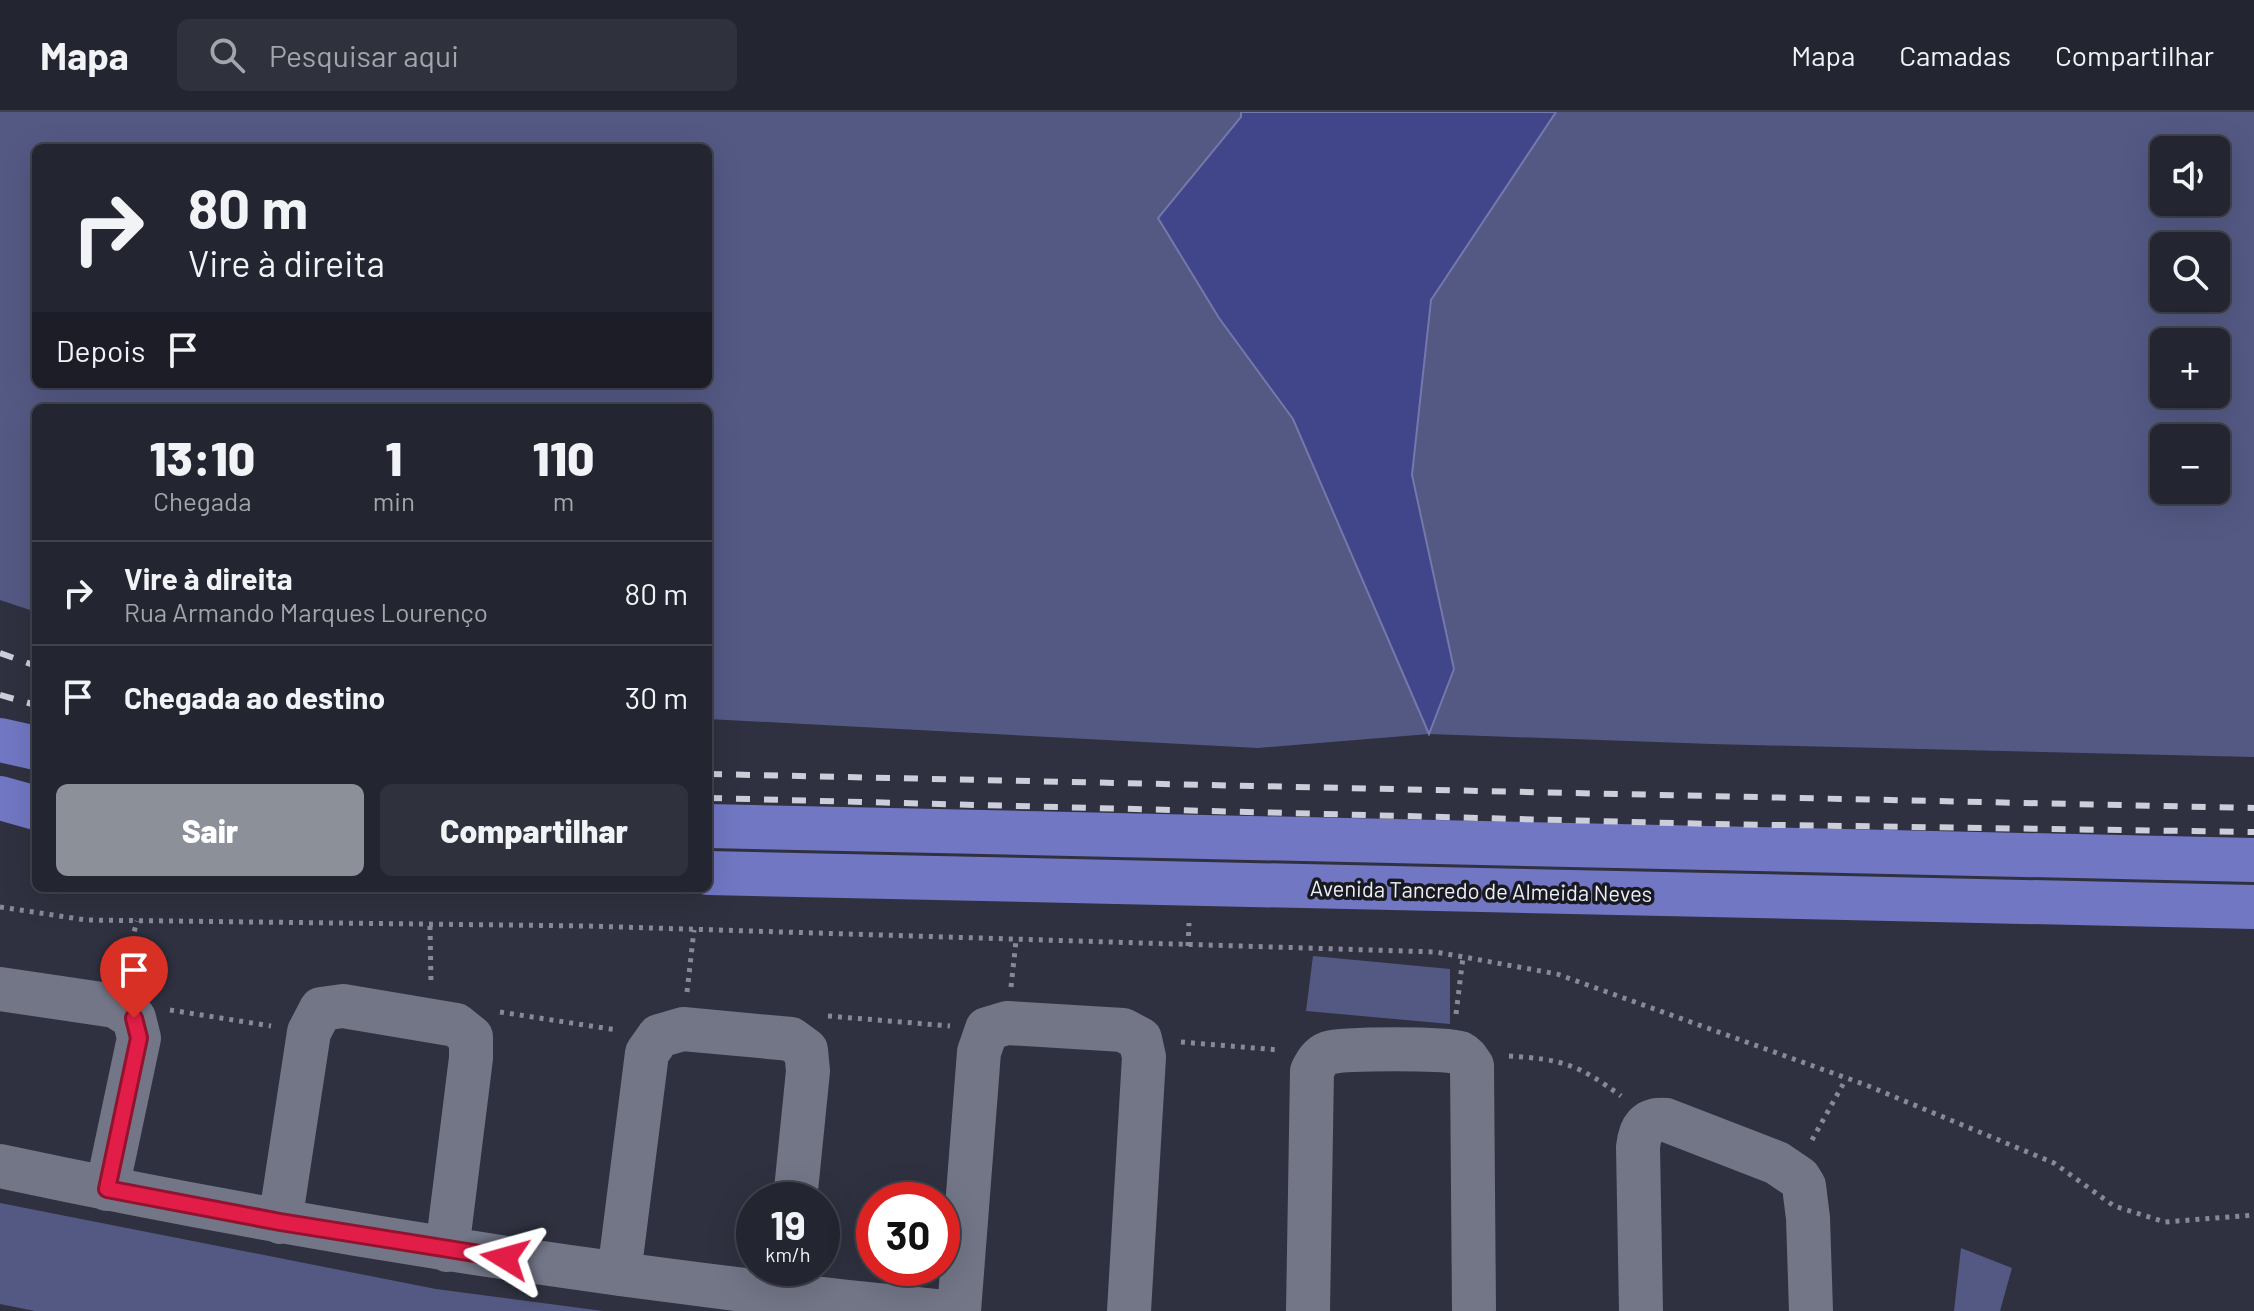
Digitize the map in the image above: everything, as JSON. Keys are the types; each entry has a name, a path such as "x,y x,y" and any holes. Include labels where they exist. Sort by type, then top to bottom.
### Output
{"main road":[{"path":"0,740 32,747"},
{"path":"0,798 32,807"},
{"name":"Avenida Tancredo de Almeida Neves","path":"712,826 2254,860"},
{"name":"Avenida Tancredo de Almeida Neves","path":"712,873 2254,907"}],"street":[{"path":"0,989 125,1012 139,1038 107,1189"},
{"path":"280,1222 309,1032 321,1009 343,1006 434,1025 471,1058 447,1250"},
{"path":"959,1311 979,1052 987,1029 1007,1023 1123,1030 1140,1039 1144,1057 1129,1311"},
{"path":"619,1274 647,1053 671,1033 791,1039 806,1050 808,1071 797,1182"},
{"path":"1308,1311 1312,1071 1318,1060 1328,1053 1393,1050 1457,1053 1472,1066 1474,1311"},
{"path":"1641,1311 1638,1147 1640,1134 1646,1124 1654,1119 1666,1120 1794,1172 1804,1186 1806,1199 1811,1311"},
{"path":"0,1166 280,1222 447,1250 619,1274 736,1280"},
{"path":"807,1286 935,1311"}],"path":[{"path":"0,907 86,920 694,930 1436,952 1557,974 1846,1078 2054,1163 2114,1206 2165,1222 2254,1215"},
{"path":"137,921 125,1012 171,1010 309,1032"},
{"path":"430,926 434,1025 494,1011 671,1033 694,930"},
{"path":"1463,957 1457,1053 1546,1058 1587,1071 1654,1119"},
{"path":"791,1039 823,1015 987,1029"},
{"path":"1140,1039 1328,1053"},
{"path":"1794,1172 1846,1078"}],"shaded area":[{"path":"0,112 1241,112 1242,117 1159,219 1219,318 1293,419 1429,733 1454,669 1412,475 1431,300 1556,112 2254,112 2254,757 1429,734 1258,748 712,719 712,404 32,404 32,611 0,600"},
{"path":"1241,112 1556,112 1431,300 1412,475 1454,669 1429,734 1293,419 1219,318 1158,218 1241,117"},
{"path":"1313,956 1450,969 1450,1024 1306,1011"},
{"path":"0,1203 436,1289 603,1311 35,1311 0,1304"},
{"path":"1961,1248 2012,1268 2000,1311 1954,1311"}],"railway":[{"path":"0,653 32,665"},
{"path":"0,695 32,704"},
{"path":"712,774 2254,808"},
{"path":"712,798 1712,824 2254,832"}],"route":[{"path":"134,1018 139,1038 107,1189 280,1222 505,1258"}]}
